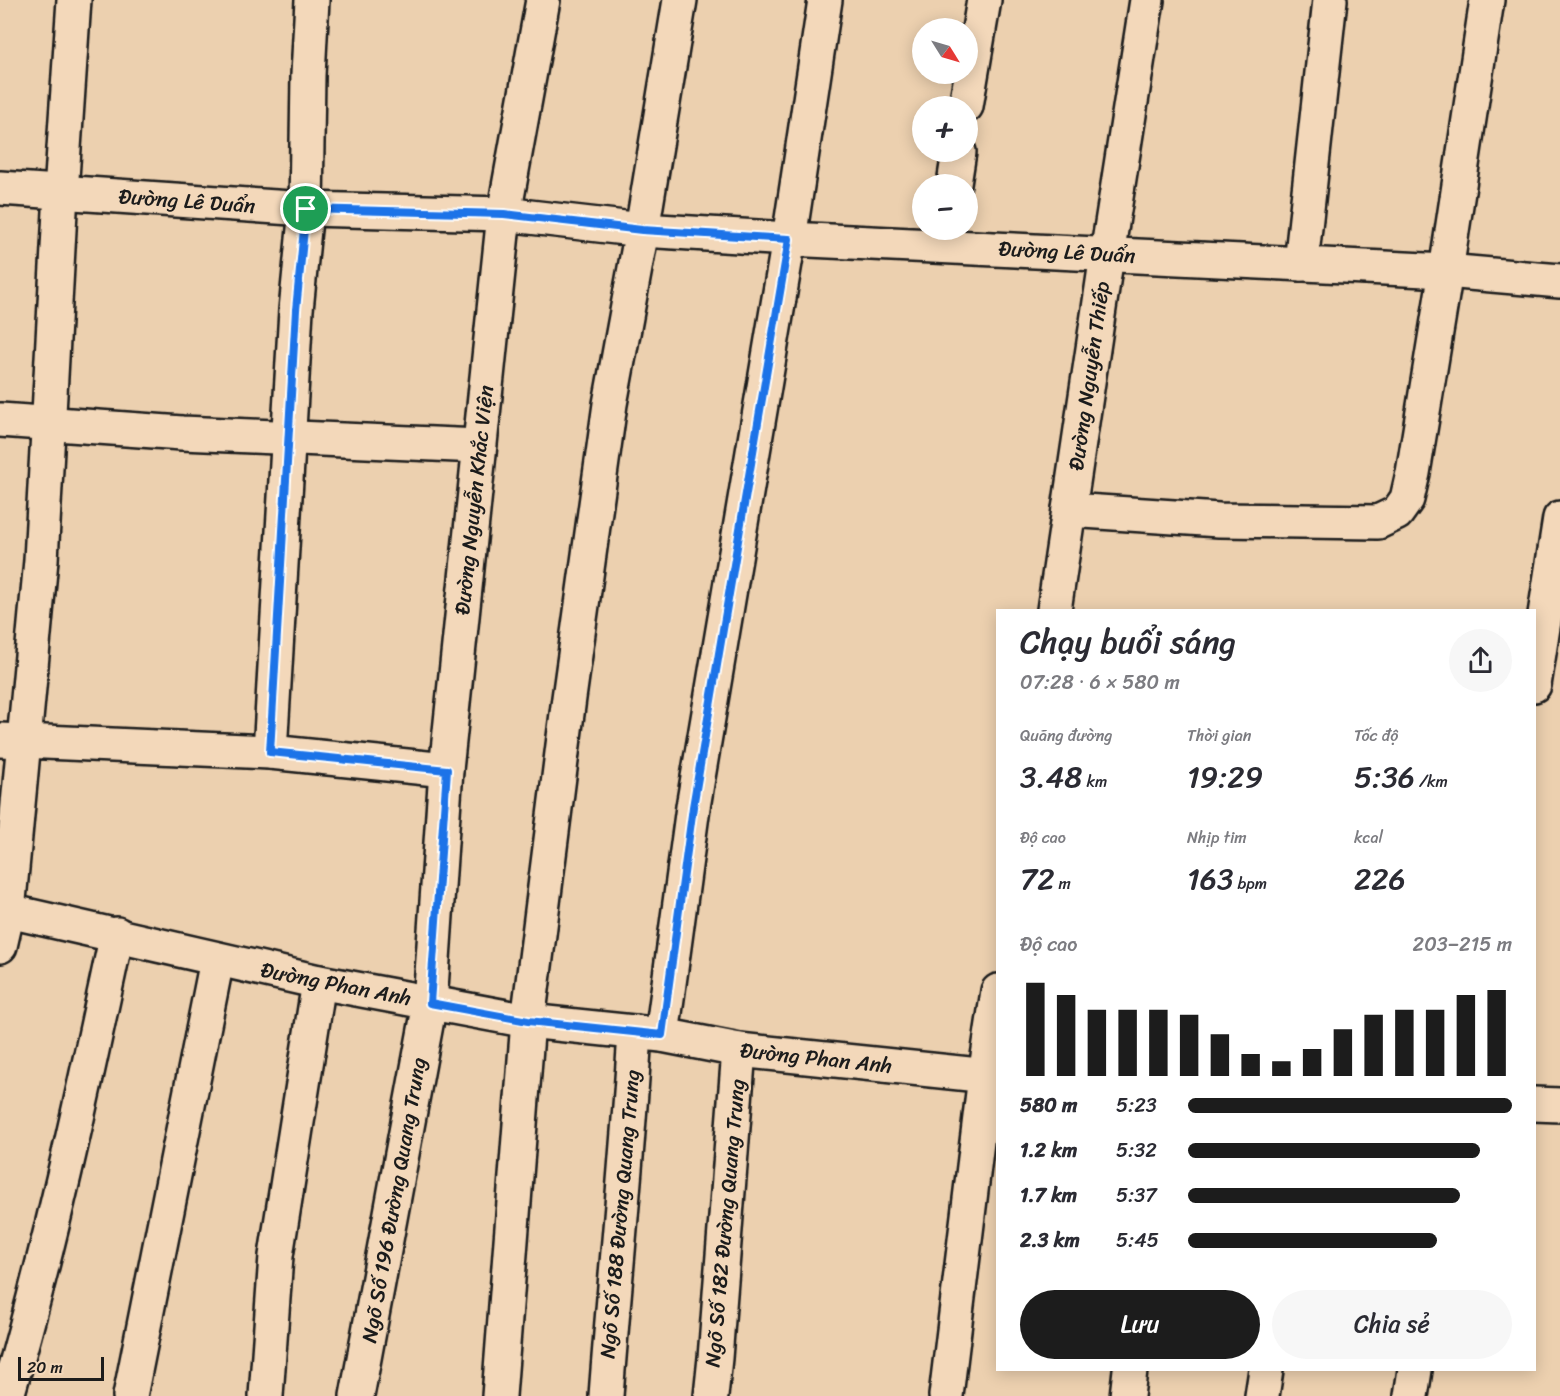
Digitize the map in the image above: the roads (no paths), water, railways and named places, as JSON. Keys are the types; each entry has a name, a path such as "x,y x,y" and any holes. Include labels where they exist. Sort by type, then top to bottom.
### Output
{"street":[{"path":"0,946 4,910 12,741 41,560 74,0"},
{"path":"270,752 296,310 306,209 308,75 312,0"},
{"name":"Đường Nguyễn Khắc Viện","path":"430,1003 447,770 504,214 543,0"},
{"path":"499,1396 528,1021 571,686 610,404 642,230 680,0"},
{"name":"Ngõ Số 188 Đường Quang Trung","path":"606,1396 618,1233 630,1126 693,807 789,239 825,0"},
{"path":"968,96 984,0"},
{"name":"Đường Nguyễn Thiếp","path":"1054,609 1147,0"},
{"path":"1301,264 1330,0"},
{"path":"1069,510 1219,520 1326,522 1378,522 1397,513 1407,499 1413,473 1487,0"},
{"name":"Đường Lê Duẩn","path":"0,188 306,209 504,214 642,230 789,239 912,238"},
{"name":"Đường Lê Duẩn","path":"964,240 1107,255 1446,271 1560,281"},
{"path":"0,420 290,438 479,446"},
{"path":"1536,672 1560,518"},
{"path":"12,741 270,752 447,770"},
{"name":"Đường Phan Anh","path":"4,910 319,982 528,1021 648,1034 739,1050 991,1077"},
{"path":"8,1396 38,1285 117,934"},
{"path":"130,1396 217,960"},
{"path":"266,1396 276,1256 319,982"},
{"name":"Ngõ Số 196 Đường Quang Trung","path":"357,1396 430,1003"},
{"path":"946,1396 991,1077 996,1016"},
{"name":"Ngõ Số 182 Đường Quang Trung","path":"711,1396 739,1050"},
{"path":"1536,1104 1560,1105"},
{"path":"1127,1396 1130,1371"},
{"path":"1262,1396 1266,1371"},
{"path":"1411,1396 1415,1371"}]}
